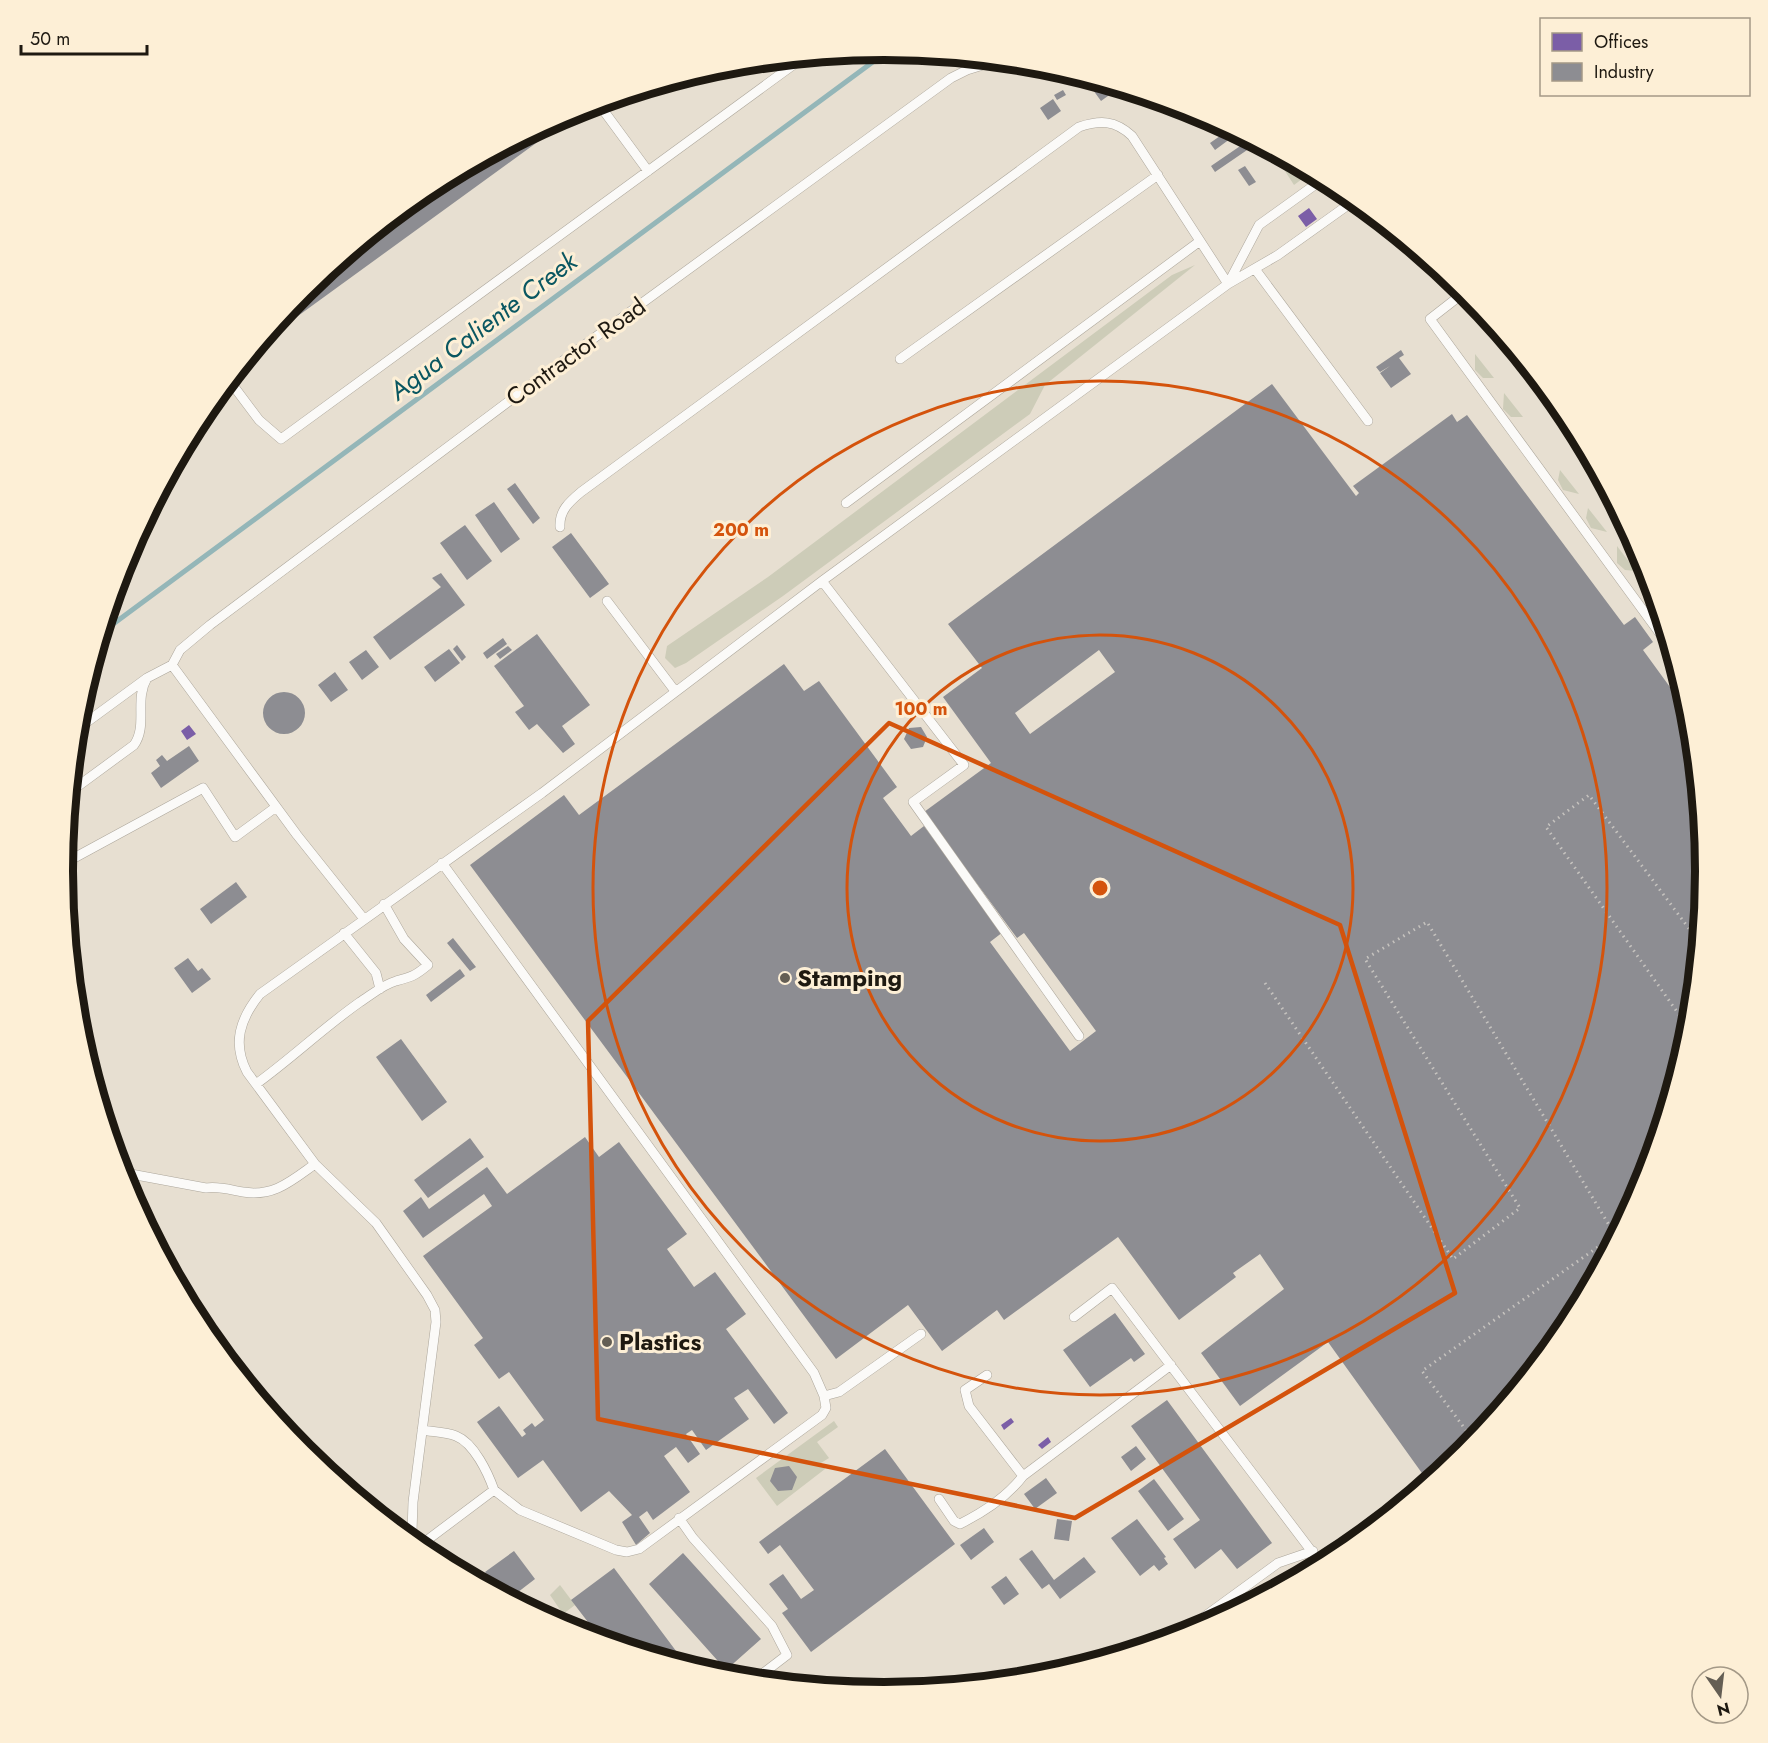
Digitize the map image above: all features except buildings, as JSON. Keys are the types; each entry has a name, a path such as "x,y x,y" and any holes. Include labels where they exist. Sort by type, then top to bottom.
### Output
{"lane":[{"path":"234,386 259,420 281,439 792,66"},
{"name":"Contractor Road","path":"172,665 180,650 210,625 578,350 951,78 978,66"},
{"path":"603,110 648,171"},
{"path":"560,527 560,517 564,508 581,492 1079,127 1099,121 1116,124 1131,136 1228,284"},
{"path":"900,359 1158,175"},
{"path":"1228,284 1259,225 1315,185"},
{"path":"414,1532 412,1518 436,1322 435,1310 427,1295 366,1210 315,1164 240,1059 238,1043 240,1025 248,1009 260,994 644,718 675,691 822,581 1228,284 1255,269 1347,206"},
{"path":"846,503 1200,241"},
{"path":"1255,269 1368,421"},
{"path":"1458,298 1430,319 1659,632"},
{"path":"822,581 964,765 914,802 1079,1036"},
{"path":"607,601 675,691"},
{"path":"86,722 147,678 172,665 276,807 364,919"},
{"path":"77,787 134,745 140,737 139,700 141,688 147,678"},
{"path":"73,858 203,788 235,837 276,807"},
{"path":"422,1430 457,1436 468,1445 488,1475 494,1490 520,1510 615,1551 627,1552 639,1549 822,1415 825,1408 824,1396 814,1372 442,862"},
{"path":"256,1084 298,1054 321,1030 380,989 395,981 406,980 428,965 404,939 395,919 384,904"},
{"path":"344,933 376,973 380,989"},
{"path":"131,1174 199,1187 257,1194 283,1187 315,1164"},
{"path":"1074,1317 1112,1288 1317,1557"},
{"path":"824,1396 839,1392 921,1334"},
{"path":"939,1499 954,1521 960,1524 982,1512 1014,1487 1023,1476 1171,1365"},
{"path":"987,1375 965,1390 969,1406 1023,1476"},
{"path":"425,1540 494,1490"},
{"path":"679,1518 693,1538 772,1626 787,1655 763,1673"},
{"path":"1204,1617 1278,1563 1313,1551"}],"path":[{"path":"1682,1019 1546,827 1588,795 1693,934"},
{"path":"1265,983 1453,1259 1520,1208 1365,960 1427,922 1612,1230"},
{"path":"1468,1434 1422,1371 1606,1241"}],"highlighted area":[{"path":"889,723 1340,925 1455,1293 1075,1518 598,1419 588,1021"}],"green space":[{"path":"1280,164 1304,178 1294,185"},
{"path":"1195,265 1045,385 1030,414 783,596 686,663 675,668 665,658 667,646 768,577 1172,275"},
{"path":"1475,354 1494,378 1483,378 1475,370"},
{"path":"1504,393 1523,417 1511,417 1503,409"},
{"path":"1560,470 1579,494 1563,490 1558,480"},
{"path":"1588,508 1607,532 1591,528 1586,518"},
{"path":"1617,546 1636,571 1625,570 1617,563"},
{"path":"834,1421 838,1427 817,1442 829,1458 821,1463 825,1469 777,1506 756,1478"},
{"path":"560,1585 575,1605 563,1614 550,1595"}],"waterway":[{"name":"Agua Caliente Creek","path":"111,625 875,60"}],"place":[{"name":"Stamping","path":"785,978"},
{"name":"Plastics","path":"607,1342"}]}
